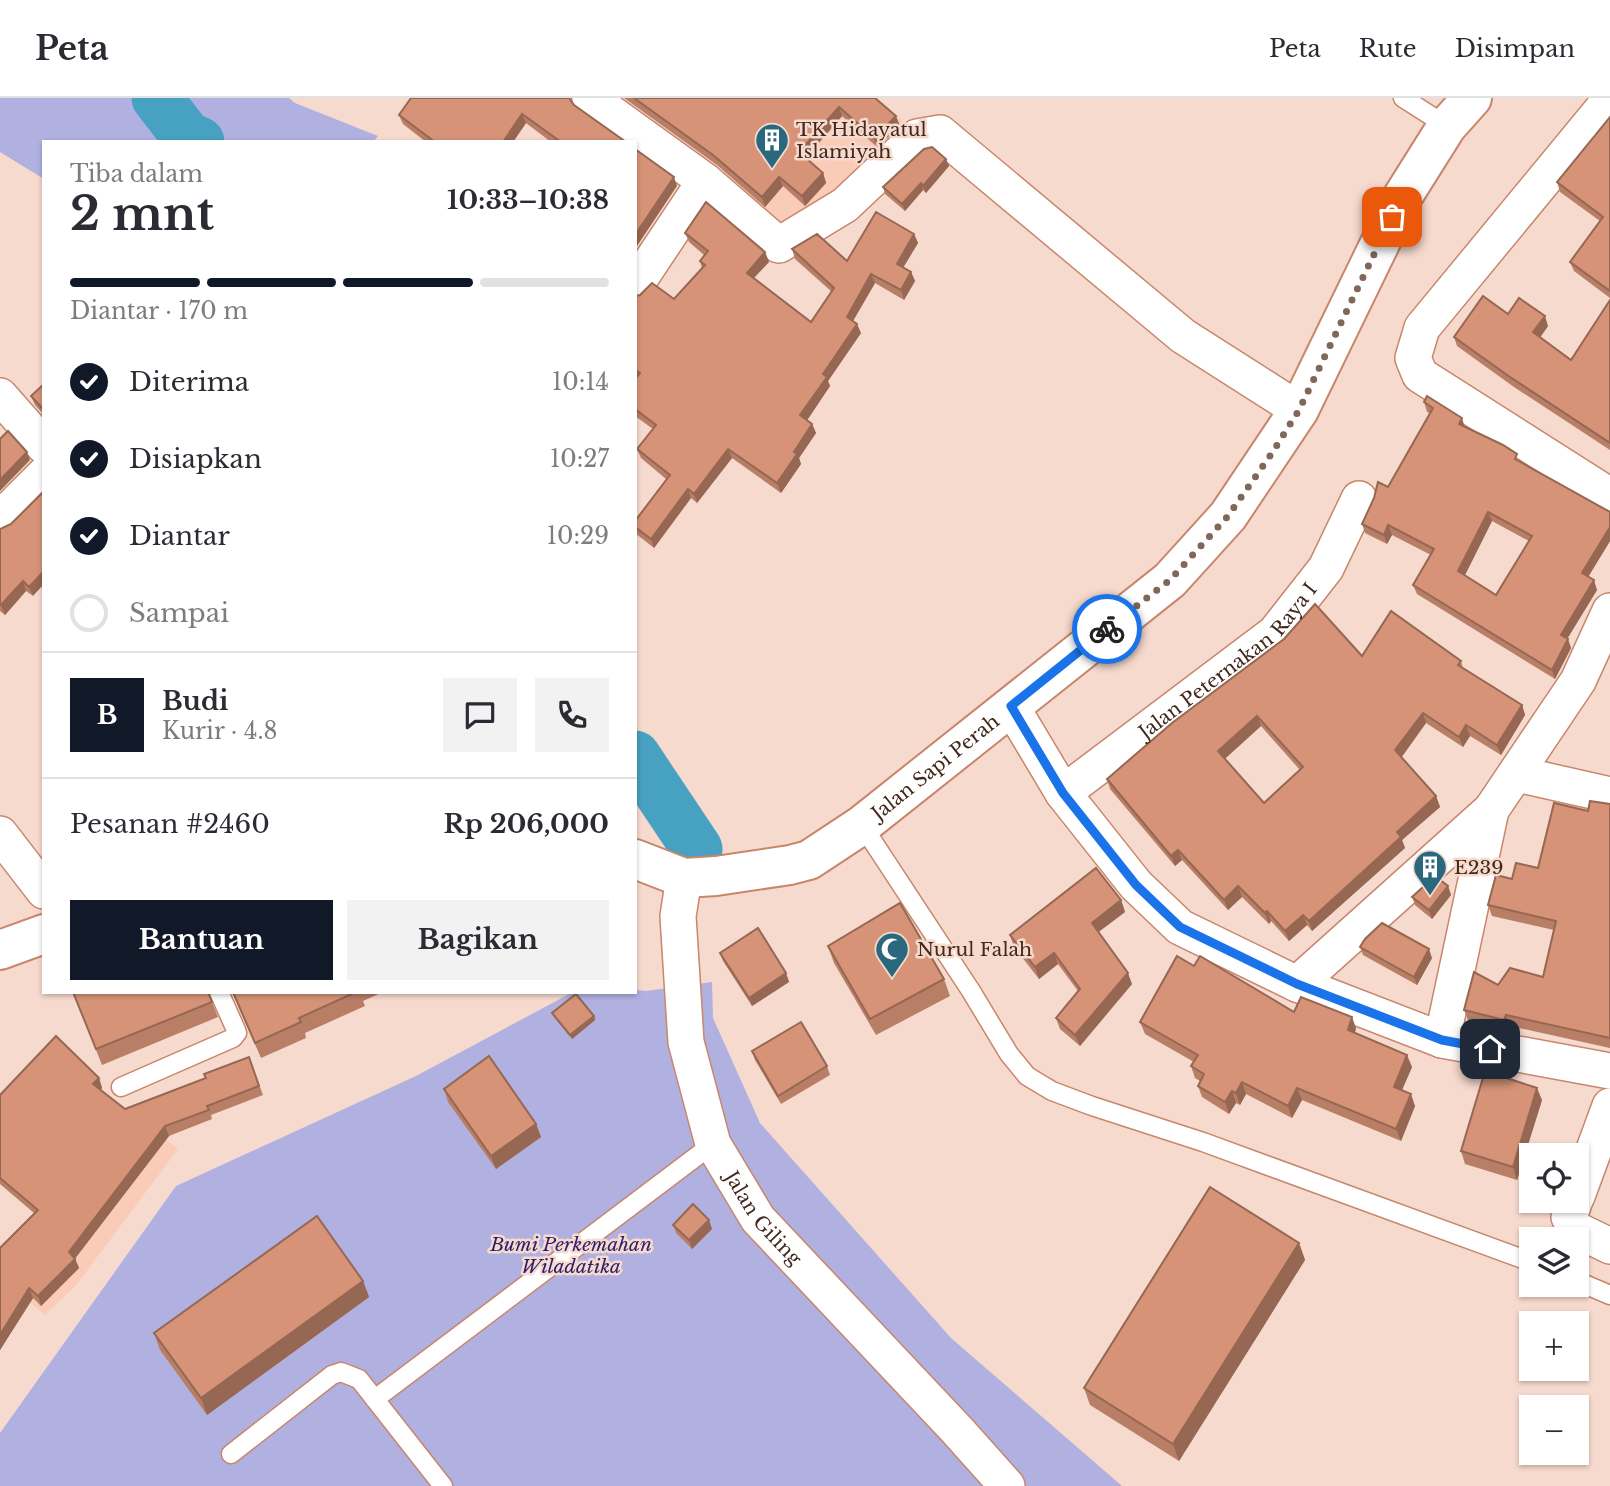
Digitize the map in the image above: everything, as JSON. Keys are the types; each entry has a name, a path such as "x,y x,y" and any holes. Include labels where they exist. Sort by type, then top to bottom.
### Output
{"street":[{"path":"590,98 705,181 779,245 845,205 917,137 940,133 1183,335 1299,410"},
{"name":"Jalan Sapi Perah","path":"684,878 716,876 809,860 862,825 1170,580 1228,516 1299,410 1404,195 1447,126 1472,98"},
{"path":"1610,100 1422,328 1413,358 1420,375 1610,496"},
{"path":"637,283 705,181"},
{"path":"0,396 42,444"},
{"path":"0,520 42,477"},
{"name":"Jalan Peternakan Raya I","path":"1063,793 1275,633 1326,568 1359,499"},
{"path":"1297,984 1491,810 1578,681 1610,611"},
{"path":"1011,706 1063,793 1136,885 1180,927 1297,984 1442,1040 1610,1071"},
{"path":"1517,774 1610,796"},
{"path":"1442,1040 1491,810"},
{"path":"0,834 42,888"},
{"path":"637,860 684,878"},
{"name":"Jalan Giling","path":"684,878 678,916 686,1042 713,1144 758,1219 1007,1486"},
{"path":"0,950 42,935"},
{"path":"1589,1163 1610,1106"},
{"path":"1570,1213 1569,1217 1575,1229 1610,1246"}],"lane":[{"path":"1403,98 1447,126"},
{"path":"862,825 1009,1054 1027,1076 1072,1099 1203,1142 1519,1258"},
{"path":"121,1087 233,1038 237,1033 220,994"},
{"path":"375,1399 713,1144"},
{"path":"1589,1286 1610,1296"},
{"path":"231,1454 332,1375 341,1373 359,1379 443,1486"}],"shaded area":[{"path":"785,98 875,98 903,121 851,181 818,200 778,237 716,181"},
{"path":"120,1106 178,1149 77,1284 45,1315 0,1277 42,1212"}],"green space":[{"path":"0,98 289,98 295,103 378,136 375,140 42,140 42,178 0,152"},
{"name":"Bumi Perkemahan Wiladatika","path":"712,982 713,1018 760,1123 951,1338 1122,1486 0,1486 0,1433 176,1186 416,1076 569,994 637,994 637,990"}],"building":[{"path":"411,98 569,98 574,105 623,140 558,140 522,114 504,140 432,140 399,115"},
{"path":"634,98 875,98 896,116 874,138 839,107 799,152 823,173 802,196 779,177 762,197 713,155"},
{"path":"1610,117 1610,291 1570,262 1603,217 1557,182"},
{"path":"932,147 946,159 923,186 921,183 902,204 883,187 924,149"},
{"path":"637,150 674,177 637,232"},
{"path":"706,202 765,252 747,273 811,322 834,288 792,249 817,234 847,261 876,212 914,234 897,264 911,272 901,290 871,274 847,317 857,324 823,374 827,377 800,415 812,424 794,452 797,454 777,483 728,449 694,494 688,489 651,539 637,528 637,518 670,475 637,449 656,425 637,411 637,377 640,373 637,371 637,296 652,283 674,299 705,265 700,261 708,251 685,233"},
{"path":"1483,296 1508,314 1519,298 1545,316 1533,332 1571,360 1610,300 1610,443 1454,337"},
{"path":"42,386 42,408 31,396"},
{"path":"1427,396 1462,418 1459,424 1503,445 1517,454 1515,459 1610,512 1610,527 1582,573 1594,580 1561,635 1568,639 1552,670 1413,585 1434,549 1388,525 1384,535 1362,524 1378,482 1388,487 1433,408 1424,402","holes":["1488,512 1532,536 1496,595 1458,571"]},
{"path":"8,431 27,452 0,480 0,439"},
{"path":"42,493 42,573 29,587 23,581 1,605 0,529 11,524"},
{"path":"1315,604 1362,656 1391,611 1461,661 1458,665 1522,705 1497,745 1466,725 1459,737 1423,713 1395,750 1436,796 1397,832 1401,837 1309,921 1303,915 1285,931 1238,886 1224,900 1178,850 1171,856 1107,779 1172,723 1284,639","holes":["1257,716 1303,767 1264,803 1218,751"]},
{"path":"1590,801 1610,804 1610,1038 1506,1015 1504,1020 1464,1010 1474,972 1498,985 1510,968 1543,977 1556,921 1488,905 1496,875 1512,879 1516,863 1538,868 1554,803 1588,811"},
{"path":"1096,868 1121,900 1092,923 1128,973 1075,1035 1056,1018 1080,989 1054,953 1035,967 1010,935"},
{"path":"1435,876 1448,886 1429,910 1412,897"},
{"name":"Nurul Falah","path":"900,903 944,979 870,1019 828,946"},
{"path":"1382,923 1429,949 1414,977 1360,947"},
{"path":"758,928 786,973 749,998 720,953"},
{"path":"1177,956 1194,966 1200,956 1294,1012 1301,997 1352,1017 1348,1030 1407,1055 1394,1087 1411,1094 1396,1129 1297,1088 1288,1106 1242,1082 1236,1093 1232,1091 1225,1102 1198,1086 1204,1074 1191,1066 1198,1055 1140,1022"},
{"path":"74,994 209,994 212,1002 96,1049"},
{"path":"234,994 352,994 299,1018 301,1022 255,1043"},
{"path":"576,994 594,1016 570,1035 552,1013"},
{"path":"801,1022 827,1066 778,1096 752,1051"},
{"path":"56,1036 99,1078 93,1084 125,1109 206,1078 204,1074 249,1057 259,1086 207,1106 209,1110 165,1126 69,1252 75,1259 38,1296 29,1288 0,1335 0,1248 38,1210 0,1178 0,1095"},
{"path":"489,1056 536,1124 491,1156 444,1089"},
{"path":"1485,1071 1537,1088 1513,1167 1461,1151"},
{"path":"1210,1187 1299,1243 1173,1444 1084,1388"},
{"path":"693,1204 709,1220 689,1240 673,1225"},
{"path":"317,1216 363,1281 201,1398 154,1333"}],"waterway":[{"path":"157,98 187,137 194,140"},
{"path":"637,759 697,849"}],"way so far":[{"path":"1107,629 1170,580 1228,516 1272,453 1299,410 1392,217"}],"place":[{"name":"TK Hidayatul Islamiyah","path":"772,170"},
{"name":"E239","path":"1430,897"},
{"name":"Nurul Falah","path":"892,979"}],"route":[{"path":"1107,629 1011,706 1063,793 1136,885 1180,927 1297,984 1442,1040 1490,1049"}]}
